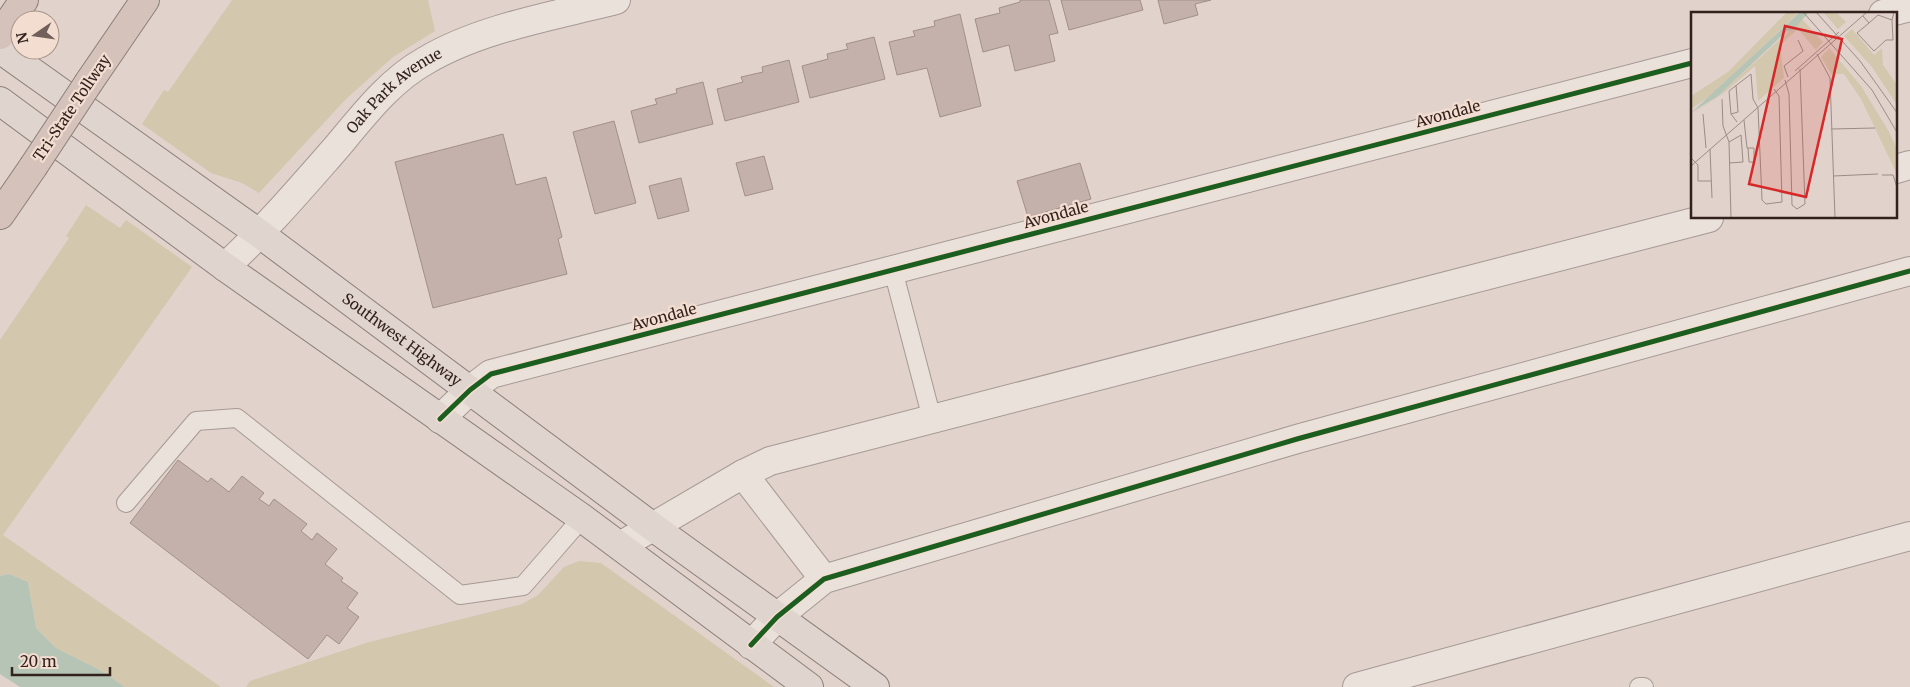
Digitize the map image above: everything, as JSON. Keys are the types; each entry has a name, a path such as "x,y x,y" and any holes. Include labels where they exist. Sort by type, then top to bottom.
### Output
{"highway":[{"path":"3,36 24,0"},
{"name":"Tri-State Tollway","path":"0,215 145,0"}],"main road":[{"name":"Southwest Highway","path":"3,36 260,234 653,527 875,687"},
{"path":"0,101 225,267 582,518 809,687"}],"street":[{"name":"Oak Park Avenue","path":"225,267 260,234 366,113 400,79 425,60 476,37 616,0"},
{"path":"1891,12 1910,7"},
{"name":"Avondale","path":"440,418 470,390 491,374 1691,63"},
{"path":"620,546 743,474 770,461 1704,219"},
{"path":"751,645 777,617 824,579 1297,439 1910,271"},
{"path":"743,474 824,579"},
{"path":"1357,687 1910,536"}],"lane":[{"path":"893,270 932,419"},
{"path":"126,503 196,421 237,418 460,595 523,586 582,518"},
{"path":"1639,687 1644,687"}],"shaded area":[{"path":"232,0 428,0 435,31 393,57 346,99 259,193 242,183 211,173 142,124 164,90 168,92"},
{"path":"86,205 120,228 126,220 192,267 3,535 221,687 125,687 98,669 56,648 36,628 28,582 9,574 0,576 0,340 69,238 66,236"},
{"path":"579,561 601,563 774,687 246,687 250,681 369,642 522,604 538,595 564,567"},
{"path":"9,574 28,582 36,628 56,648 98,669 125,687 20,687 0,674 0,576"}],"building":[{"path":"1020,0 1049,0 1058,33 1049,35 1055,61 1015,71 1009,45 983,52 975,19 1000,13 999,8 1020,2"},
{"path":"1061,0 1140,0 1143,10 1069,30"},
{"path":"1158,0 1211,0 1195,4 1198,15 1164,24"},
{"path":"960,14 981,106 940,117 927,68 897,75 889,42 915,36 913,31 935,26 934,21"},
{"path":"874,37 885,79 810,98 802,66 828,59 827,54 848,49 846,44"},
{"path":"789,60 799,102 725,121 717,89 743,82 741,77 763,72 762,67"},
{"path":"703,82 713,124 639,143 631,111 657,104 655,99 677,93 676,89"},
{"path":"614,121 636,203 595,214 573,132"},
{"path":"503,134 516,185 546,177 562,237 558,239 567,274 433,308 395,162"},
{"path":"764,156 773,189 745,196 736,163"},
{"path":"1080,163 1091,199 1028,217 1017,181"},
{"path":"681,178 689,211 658,219 649,186"},
{"path":"178,460 208,482 211,478 229,492 242,476 264,493 259,499 269,506 274,499 307,524 301,531 312,540 317,533 337,549 325,564 343,578 341,581 358,593 347,608 359,617 339,644 327,635 308,659 130,523"}],"cycle path":[{"path":"440,419 470,390 491,374 1691,63"},
{"path":"751,645 777,617 824,579 1297,439 1910,271"}]}
